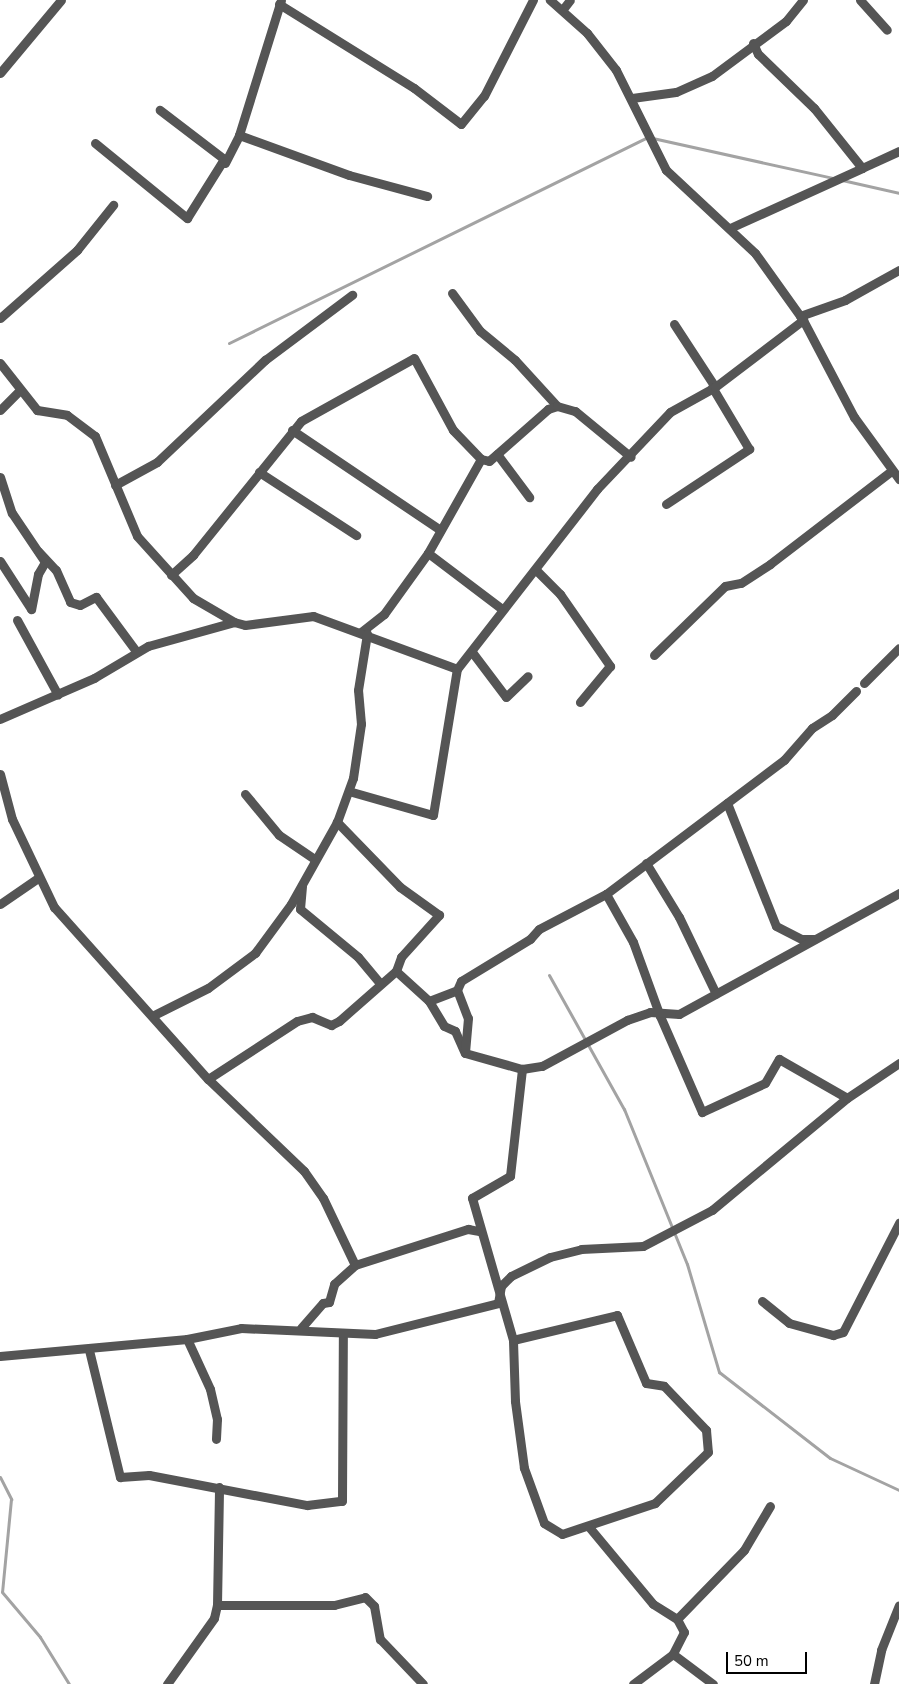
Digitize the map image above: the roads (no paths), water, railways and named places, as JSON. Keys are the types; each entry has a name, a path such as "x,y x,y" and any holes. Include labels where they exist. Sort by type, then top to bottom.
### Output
{"street":[{"path":"0,73 61,0"},
{"path":"96,143 187,218 225,163 239,135 280,2 414,88 461,124 484,96 534,0"},
{"path":"550,0 563,9 616,70 632,98 666,170 755,252 801,318 854,417 891,471 899,479"},
{"path":"563,9 570,0"},
{"path":"632,98 676,92 712,76 753,43 786,21 803,0"},
{"path":"860,0 887,30"},
{"path":"753,43 758,54 814,108 862,168"},
{"path":"160,110 225,163"},
{"path":"239,135 340,172 427,196"},
{"path":"730,228 899,151"},
{"path":"0,318 77,250 114,206"},
{"path":"352,792 433,815 457,669 472,652 502,609 537,571 552,544 597,489 631,457 670,412 714,387 801,318 845,300 899,270"},
{"path":"452,292 480,331 515,360 557,406 575,411 631,457"},
{"path":"116,485 157,462 265,360 352,295"},
{"path":"666,504 749,449 714,387 674,324"},
{"path":"171,575 194,554 292,430 318,409 414,358 453,430 480,459 489,461 548,409 557,406"},
{"path":"0,363 4,376 37,410 67,415 95,436 138,536 193,598 234,622 245,625 313,616 364,633 457,669"},
{"path":"0,410 19,391"},
{"path":"292,430 440,530"},
{"path":"497,454 529,498"},
{"path":"154,1015 200,993 256,953 302,883 314,858 337,822 353,778 361,724 358,690 364,633 384,614 428,553 480,459"},
{"path":"654,655 725,586 741,583 770,564 891,471"},
{"path":"259,472 356,535"},
{"path":"0,477 12,513 45,562 38,574 32,609 0,561"},
{"path":"38,551 56,570 70,602 80,605 96,596 136,652"},
{"path":"428,553 502,609"},
{"path":"537,571 560,594 610,666 580,702"},
{"path":"17,620 58,695"},
{"path":"0,719 58,695 136,652 213,624 234,622"},
{"path":"864,683 899,648"},
{"path":"472,652 506,697 528,676"},
{"path":"429,1001 457,990 461,981 530,939 539,928 606,894 799,747 812,728 832,715 856,691"},
{"path":"0,774 12,820 38,878 54,908 154,1015 208,1079 304,1171 323,1198 355,1265"},
{"path":"245,794 279,835 314,858"},
{"path":"727,803 776,926 802,939 814,939"},
{"path":"208,1079 297,1021 312,1017 331,1025 339,1021 380,982 396,971 401,957 439,915 400,887 337,822"},
{"path":"646,863 679,917 716,994"},
{"path":"0,904 38,878"},
{"path":"302,883 300,909 358,957 380,982"},
{"path":"464,1053 522,1069 542,1066 572,1052 627,1020 650,1012 660,1016 679,1014 899,893"},
{"path":"606,894 634,942 660,1016 702,1112 765,1082 780,1059 848,1098"},
{"path":"396,971 429,1001 444,1026 455,1031 464,1053"},
{"path":"457,990 468,1018 464,1053"},
{"path":"0,1356 89,1350 188,1339 234,1329 301,1328 375,1334 498,1303 501,1286 511,1276 550,1257 581,1249 643,1246 664,1237 712,1210 848,1098 899,1063"},
{"path":"514,1340 617,1315 646,1383 664,1386 710,1438 708,1452 696,1468 656,1503 594,1527 562,1534 550,1530 540,1514 524,1468 515,1401 514,1340 501,1286 478,1231 472,1198 510,1176 522,1069"},
{"path":"762,1301 789,1323 833,1335 843,1332 899,1224"},
{"path":"301,1328 323,1303 329,1302 334,1284 355,1265 468,1229 478,1231"},
{"path":"89,1350 120,1477 149,1475 219,1487 301,1505 342,1501 343,1332"},
{"path":"188,1339 210,1389 217,1419 216,1439"},
{"path":"167,1684 214,1618 217,1605 219,1487"},
{"path":"677,1620 744,1550 770,1506"},
{"path":"594,1527 653,1604 677,1620 684,1632 673,1654 633,1684"},
{"path":"217,1605 334,1605 365,1597 374,1606 380,1638 422,1684"},
{"path":"874,1684 881,1650 899,1605"},
{"path":"673,1654 713,1684"}],"waterway":[{"path":"229,343 648,137 833,178"},
{"path":"842,180 899,193"},
{"path":"549,975 624,1109 687,1264 719,1372 830,1458 899,1490"},
{"path":"0,1477 11,1499 2,1592 40,1637 69,1684"}]}
